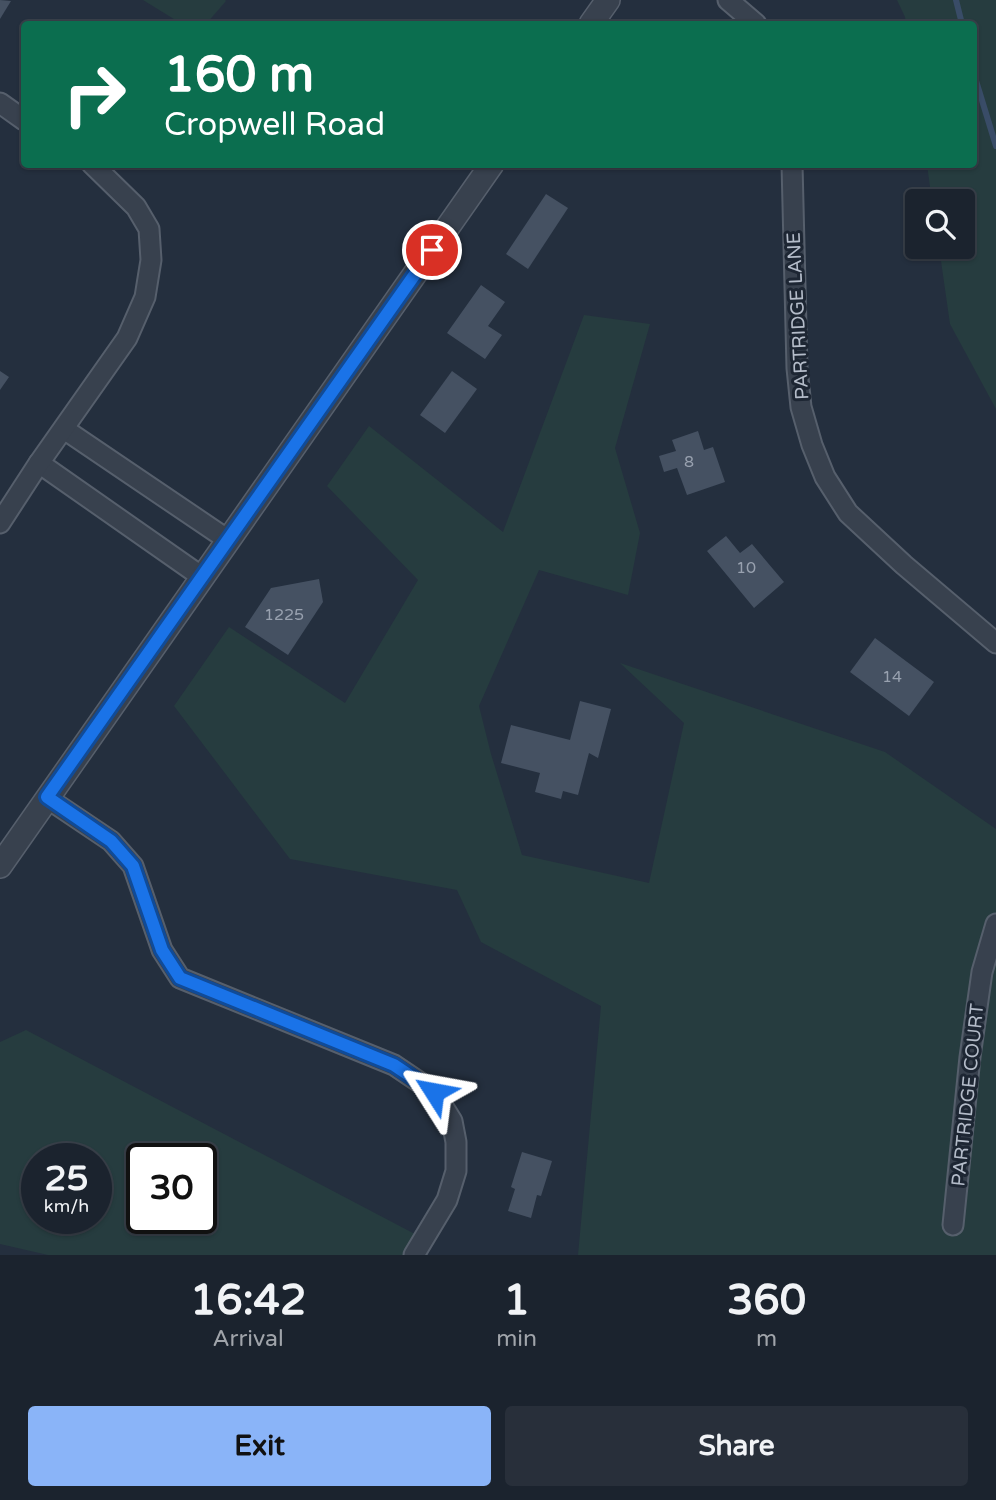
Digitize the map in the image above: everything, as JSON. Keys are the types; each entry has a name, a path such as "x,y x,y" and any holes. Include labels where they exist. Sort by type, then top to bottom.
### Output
{"street":[{"path":"593,21 608,0"},
{"path":"728,0 752,21"},
{"path":"0,103 21,118"},
{"path":"0,523 127,338 145,297 151,260 149,229 136,207 96,168"},
{"path":"0,866 489,168"},
{"name":"PARTRIDGE LANE","path":"792,168 797,368 801,407 825,477 848,513 904,565 996,643"},
{"path":"64,429 228,540"},
{"path":"39,463 202,577"},
{"path":"47,797 111,841 133,866 162,950 180,978 394,1065 434,1092 452,1121 456,1142 456,1171 447,1200 414,1255"},
{"name":"PARTRIDGE COURT","path":"953,1225 980,984 996,924"}],"green space":[{"path":"143,0 226,1 209,21 177,21"},
{"path":"897,0 996,0 996,409 950,324 941,259 975,259 975,189 930,189 927,168 977,168 977,21 906,21"},
{"path":"584,315 650,324 615,448 640,533 628,595 539,570 479,706 522,855 649,883 684,723 620,663 885,752 996,829 996,1255 578,1255 601,1006 481,942 457,890 290,859 174,706 229,627 345,703 418,580 327,486 369,426 503,532"},
{"path":"26,1030 432,1243 423,1255 48,1255 0,1244 0,1042"}],"building":[{"path":"0,0 11,1 0,19"},
{"path":"546,194 568,208 528,269 506,254"},
{"path":"481,285 505,302 488,326 502,335 485,359 447,333"},
{"path":"0,371 9,377 0,390"},
{"path":"452,371 477,389 445,433 420,415"},
{"path":"698,431 704,450 713,447 725,482 687,495 677,468 664,472 659,456 676,451 672,440"},
{"path":"726,536 740,553 752,544 784,582 754,608 707,551"},
{"path":"319,579 323,602 288,655 245,627 271,588"},
{"path":"875,638 934,682 909,716 850,672"},
{"path":"580,701 611,709 598,758 589,753 578,795 563,791 561,799 535,792 540,773 501,763 511,725 570,740"},
{"path":"522,1152 552,1161 541,1196 537,1195 531,1218 508,1211 515,1189 511,1187"}],"waterway":[{"path":"956,0 961,21"},
{"path":"977,84 996,146"}],"route":[{"path":"432,250 47,797 111,841 133,866 162,950 180,978 394,1065 434,1092"}]}
